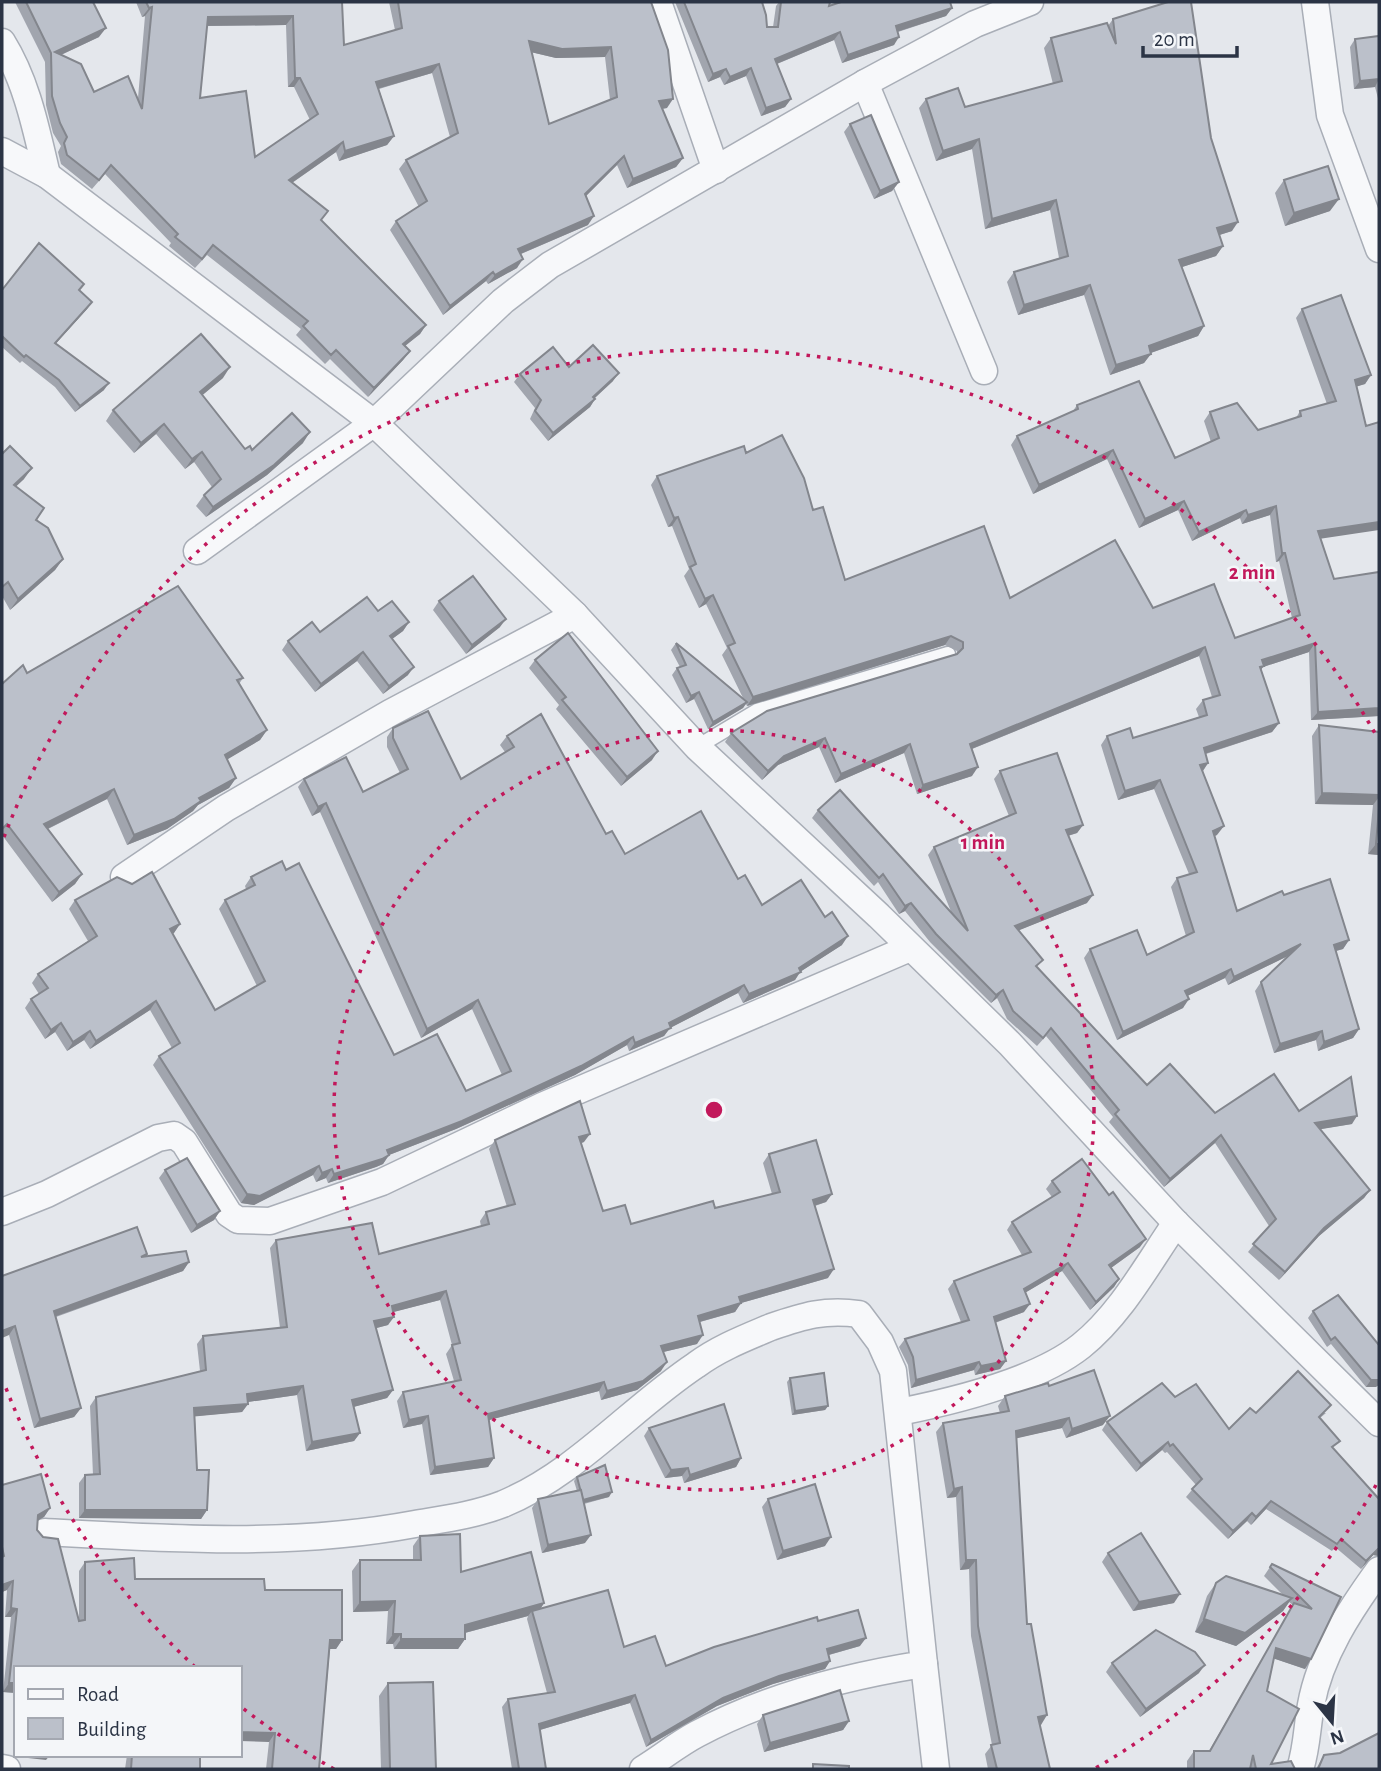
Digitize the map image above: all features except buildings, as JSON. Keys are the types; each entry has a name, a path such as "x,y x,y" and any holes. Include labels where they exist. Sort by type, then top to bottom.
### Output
{"street":[{"path":"658,2 716,170"},
{"path":"197,551 374,423 524,284 550,265 865,83 975,24 1031,2"},
{"path":"1315,2 1330,115 1379,248"},
{"path":"2,42 13,60 29,100 47,175"},
{"path":"865,83 984,371"},
{"path":"2,151 47,175 374,423 575,615 697,747 1010,1044 1176,1223 1379,1423"},
{"path":"124,877 226,808 390,713 575,615"},
{"path":"2,1212 47,1194 158,1138 174,1135 184,1142 229,1214 238,1220 270,1222 382,1182 542,1106 910,948"},
{"path":"899,1412 1012,1382 1057,1362 1081,1346 1123,1301 1176,1223"},
{"path":"46,1532 208,1541 304,1539 366,1534 458,1517 501,1505 536,1489 568,1467 695,1365 733,1342 795,1319 832,1310 859,1314 880,1342 893,1371 936,1769"},
{"path":"1300,1769 1311,1703 1329,1652 1355,1603 1379,1570"},
{"path":"643,1769 695,1735 752,1708 852,1678 924,1664"}],"lane":[{"path":"697,747 757,711 948,654"}]}
